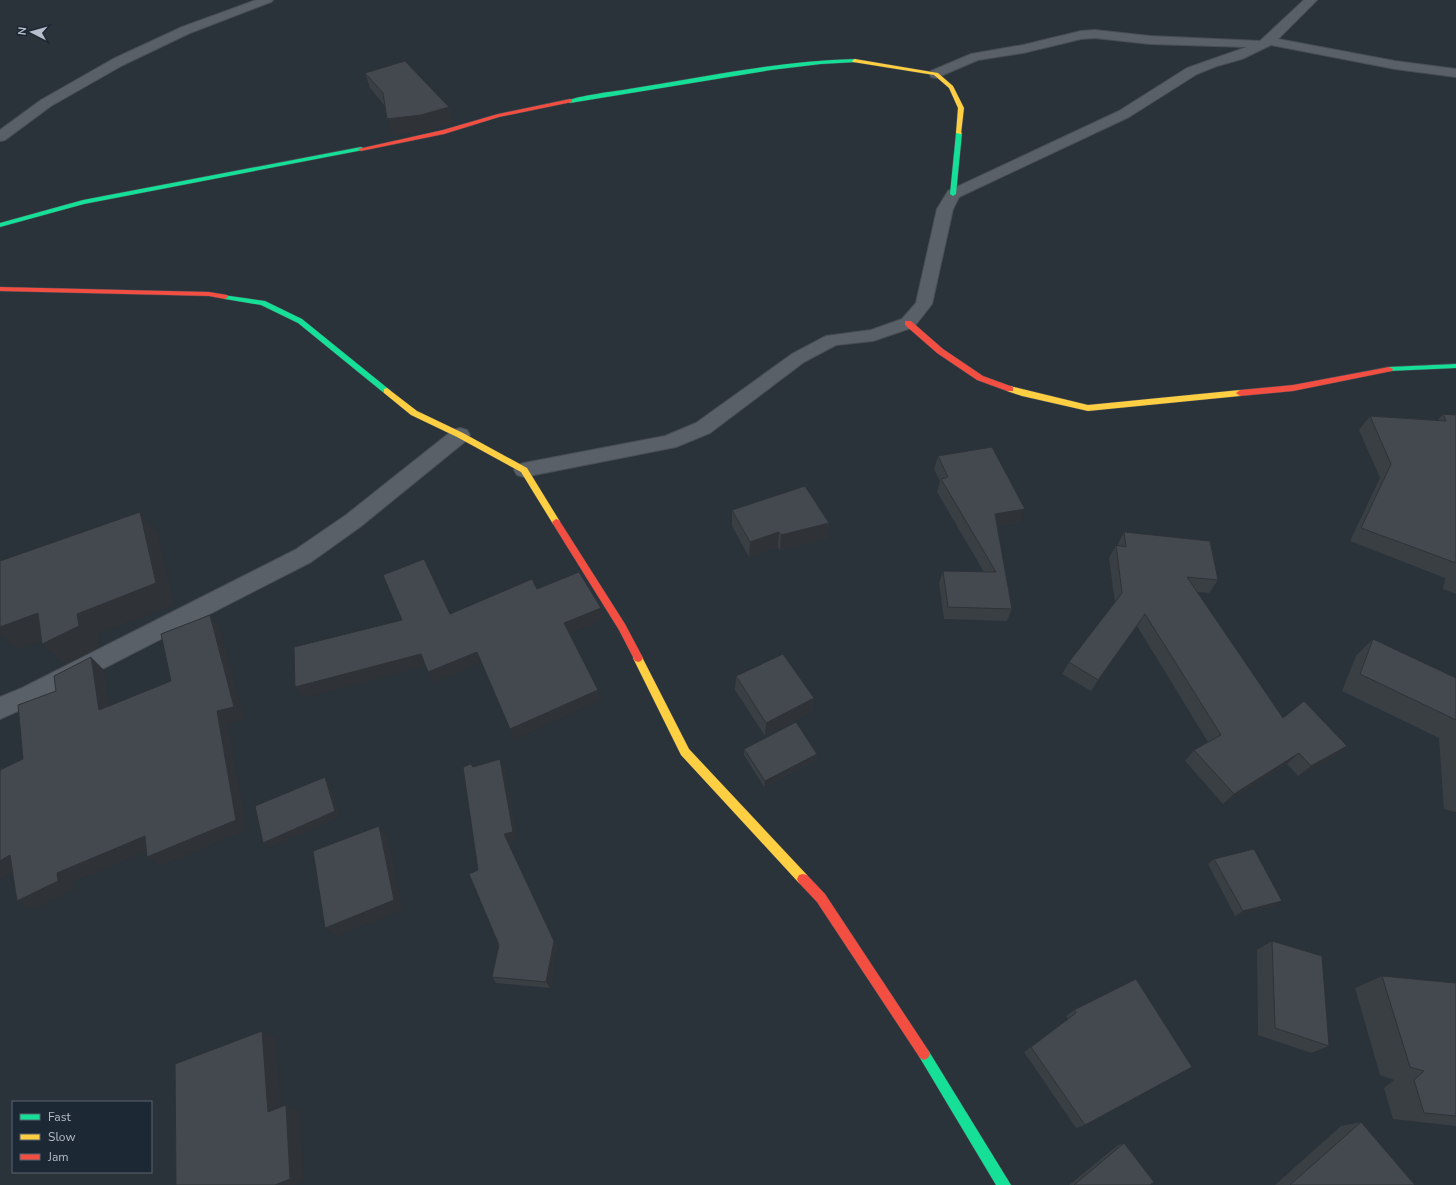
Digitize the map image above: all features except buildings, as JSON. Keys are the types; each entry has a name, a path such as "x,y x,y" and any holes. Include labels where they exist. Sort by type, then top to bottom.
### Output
{"street":[{"path":"0,137 46,104 118,62 186,30 267,0"},
{"path":"953,194 1124,114 1192,71 1212,63 1238,56 1267,43 1311,0"},
{"path":"936,74 975,57 1023,49 1081,35 1095,34 1150,40 1267,43 1395,65 1456,73"},
{"path":"0,225 83,202 405,141 444,132 498,116 552,104 708,77 822,62 857,61 936,74 951,87 961,108 953,194 945,209 924,304 908,323 873,335 832,340 798,358 703,428 669,442 524,470"},
{"path":"0,289 210,294 263,303 300,321 414,413 460,435 524,470 622,627 686,752 821,898 914,1035 1004,1185"},
{"path":"908,323 940,351 980,378 1022,393 1088,408 1293,388 1396,368 1456,366"},
{"path":"0,708 30,695 303,556 353,521 460,435"}],"traffic: fast":[{"path":"570,101 771,68 821,62 855,61"},
{"path":"953,194 959,133"},
{"path":"0,225 83,202 361,149"},
{"path":"225,297 263,303 300,321 387,391"},
{"path":"1389,369 1456,366"},
{"path":"924,1054 1004,1185"}],"traffic: slow":[{"path":"855,61 936,74 951,87 961,108 959,133"},
{"path":"1010,389 1088,408 1240,393"},
{"path":"387,391 414,413 460,435 524,470 556,522"},
{"path":"638,658 685,752 803,879"}],"traffic: jam":[{"path":"361,149 444,132 498,116 570,101"},
{"path":"0,289 209,294 225,297"},
{"path":"908,323 940,351 980,378 1010,389"},
{"path":"1240,393 1293,388 1389,369"},
{"path":"556,522 622,627 638,658"},
{"path":"803,879 821,898 924,1054"}]}
